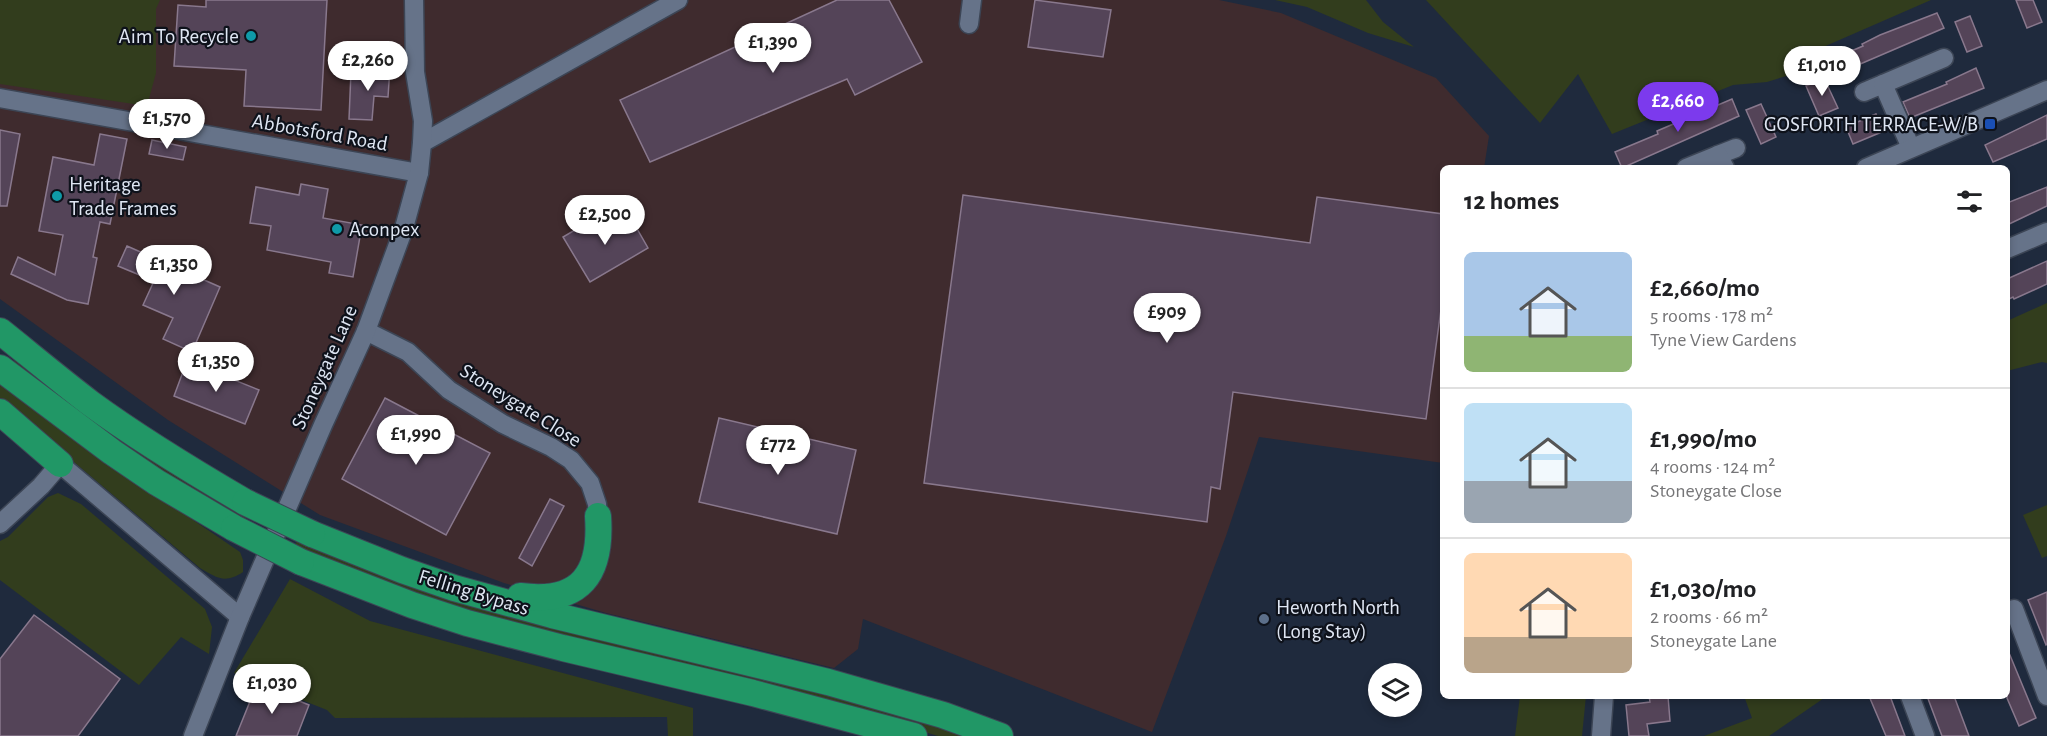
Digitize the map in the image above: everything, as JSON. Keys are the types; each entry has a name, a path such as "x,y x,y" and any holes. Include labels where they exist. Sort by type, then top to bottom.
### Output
{"highway":[{"name":"Felling Bypass","path":"0,331 90,402 169,456 245,502 353,552 454,588 552,615 850,687 933,711 1000,736"},
{"name":"Felling Bypass","path":"0,368 156,482 234,528 301,562 412,605 467,623 753,693 914,736"},
{"path":"0,412 60,464"},
{"path":"454,588 533,598 548,598 569,592 579,585 593,566 598,545 598,516"}],"street":[{"name":"Stoneygate Lane","path":"192,736 240,617 366,331 404,228 419,173 423,121 415,72 414,0"},
{"path":"422,143 678,0"},
{"path":"969,24 972,0"},
{"path":"1864,92 1944,58"},
{"path":"1883,84 1911,148"},
{"path":"1873,165 2047,90"},
{"name":"Abbotsford Road","path":"0,98 419,173"},
{"path":"1701,165 1721,161 1736,148"},
{"path":"2010,248 2047,232"},
{"name":"Stoneygate Close","path":"366,331 408,352 449,390 503,424 551,447 571,460 590,483 597,504 598,516"},
{"path":"0,524 41,486 60,464 240,617"},
{"path":"2014,609 2047,696"},
{"path":"1601,736 1604,699"},
{"path":"1911,699 1924,736"}],"shaded area":[{"path":"155,0 1219,0 1281,13 1436,78 1489,136 1484,165 1440,165 1440,463 1259,437 1226,536 1152,732 863,619 858,649 834,668 606,613 504,583 320,515 168,420 0,299 0,77"}],"green space":[{"path":"0,0 160,0 156,9 156,73 147,106 0,84"},
{"path":"1275,0 1366,0 1383,22 1414,47 1368,33 1307,7"},
{"path":"1426,0 1931,0 1821,48 1793,74 1767,82 1733,85 1612,134 1578,74 1540,123"},
{"path":"2047,303 2047,363 2042,362 2010,370 2010,320"},
{"path":"17,357 247,511 244,522 135,459 11,368"},
{"path":"0,383 73,438 240,552 243,572 226,579 211,575 200,568 0,400"},
{"path":"58,493 81,504 205,609 212,627 209,654 181,637 139,685 0,580 0,541 8,537 48,497"},
{"path":"2047,505 2047,556 2042,558 2023,515"},
{"path":"297,539 856,699 968,736 938,736 855,711 467,615 295,548"},
{"path":"290,579 370,621 693,708 693,736 668,736 667,717 335,718 327,710 234,673"},
{"path":"1520,699 1586,699 1582,736 1515,736"},
{"path":"1745,699 1823,699 1769,736 1704,736 1752,718"}],"building":[{"name":"Aim To Recycle","path":"206,0 327,0 321,110 244,106 246,70 174,66 178,5 206,7"},
{"path":"837,0 889,0 922,62 855,95 847,79 650,162 620,100"},
{"path":"1035,0 1111,10 1103,57 1028,47"},
{"path":"2016,0 2033,0 2042,22 2027,28"},
{"path":"1937,13 1944,28 1830,77 1823,63 1863,46 1862,44 1880,35"},
{"path":"1970,16 1982,46 1967,52 1955,22"},
{"path":"373,66 390,67 388,97 374,96 372,120 349,119 351,72 373,74"},
{"path":"1976,68 1984,88 1910,118 1903,102 1947,84 1946,82"},
{"path":"1824,78 1838,108 1819,116 1806,86"},
{"path":"1732,99 1739,116 1629,165 1621,165 1615,152 1658,134 1657,131"},
{"path":"1761,104 1776,137 1761,144 1746,110"},
{"path":"1876,114 1884,131 1853,144 1846,127"},
{"path":"2047,115 2047,139 1993,162 1985,145"},
{"path":"0,130 20,134 7,206 0,206"},
{"path":"100,134 127,139 110,224 100,222 93,257 97,258 88,304 67,300 11,274 18,257 55,275 63,235 39,231 53,157 94,165"},
{"path":"152,140 186,147 183,160 149,154"},
{"name":"Aconpex","path":"301,184 328,189 323,218 362,225 353,277 329,273 331,262 267,250 271,226 250,223 256,187 299,195"},
{"path":"2047,187 2047,206 2010,224 2010,202"},
{"path":"963,195 1310,243 1317,197 1440,214 1440,317 1426,419 1233,392 1220,489 1211,487 1207,522 924,483"},
{"path":"628,213 648,248 590,282 563,237 590,221 596,231"},
{"path":"127,246 220,287 192,352 163,339 173,318 143,305 154,281 118,266"},
{"path":"2047,261 2047,284 2014,299 2013,297 2010,298 2010,278"},
{"path":"187,361 259,390 245,424 174,396"},
{"path":"385,398 490,453 446,535 342,479"},
{"path":"719,418 856,450 837,534 699,502"},
{"path":"550,499 564,506 532,566 519,558"},
{"path":"2047,592 2047,644 2046,645 2028,600"},
{"path":"34,615 120,679 78,736 0,736 0,659"},
{"path":"2010,655 2036,718 2019,726 2007,699 2010,699"},
{"path":"257,684 309,705 297,736 236,736"},
{"path":"1650,699 1668,699 1670,721 1647,724 1649,736 1629,736 1626,705 1650,702"},
{"path":"1870,699 1891,699 1905,736 1886,736"},
{"path":"1928,699 1955,699 1969,736 1942,736"}],"place":[{"name":"Aim To Recycle","path":"251,36"},
{"name":"GOSFORTH TERRACE-W/B","path":"1990,124"},
{"name":"Heritage Trade Frames","path":"57,196"},
{"name":"Aconpex","path":"337,229"},
{"name":"Heworth North (Long Stay)","path":"1264,619"}]}
